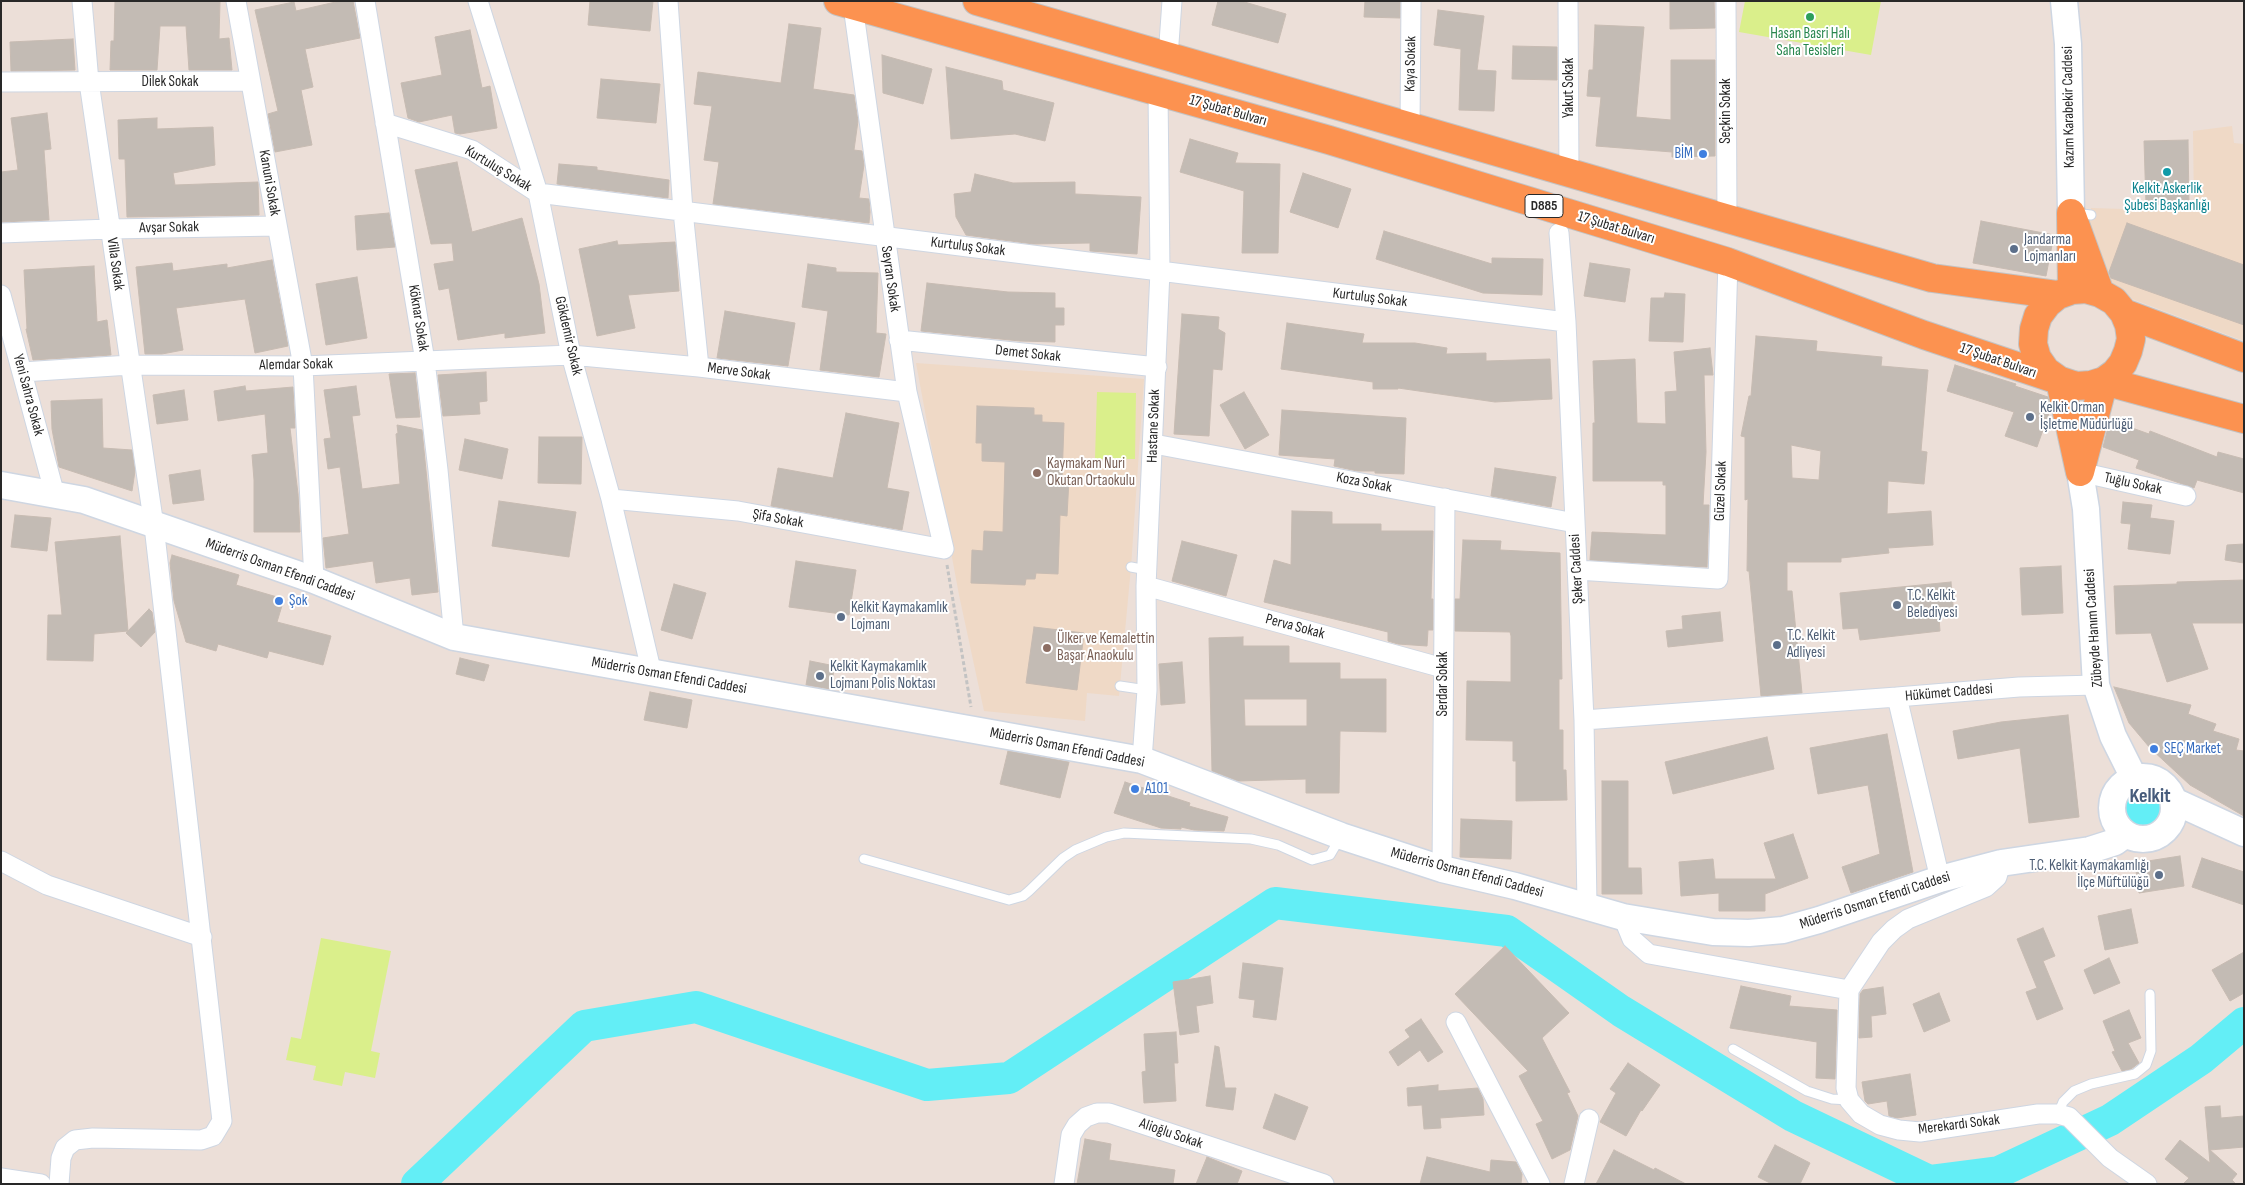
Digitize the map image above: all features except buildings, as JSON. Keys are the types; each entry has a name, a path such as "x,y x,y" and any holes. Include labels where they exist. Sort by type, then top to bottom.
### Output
{"highway":[{"name":"D885","path":"977,1 1932,278 2065,293 2086,289 2100,293 2114,301 2124,313 2244,358"},
{"name":"17 Şubat Bulvarı","path":"846,3 1329,140 1728,262 1924,335 2076,386 2091,386 2104,381 2244,419"},
{"path":"2060,381 2046,371 2037,358 2033,344 2034,329 2038,316 2047,304 2065,293 2081,214"},
{"path":"2081,214 2100,293"},
{"path":"2104,381 2115,374 2123,363 2128,351 2131,339 2129,325 2124,313"},
{"name":"Zübeyde Hanım Caddesi","path":"2060,381 2080,472"},
{"name":"Zübeyde Hanım Caddesi","path":"2080,472 2104,381"}],"main road":[{"name":"Kazım Karabekir Caddesi","path":"2064,1 2081,214"},
{"name":"Zübeyde Hanım Caddesi","path":"2080,472 2086,509 2096,685 2113,736 2134,778"},
{"name":"Müderris Osman Efendi Caddesi","path":"1,485 84,500 154,526 314,580 454,637 652,674 1142,760 1341,836 1442,869 1514,886 1623,917 1712,932 1749,933 1783,930 1940,879 2001,863 2090,850 2115,842 2126,834"},
{"path":"2144,776 2163,783 2170,791 2173,811 2161,833 2147,839 2136,838 2126,834 2119,828 2114,818 2113,798 2125,782 2144,776"},
{"path":"2173,811 2244,833"},
{"path":"2173,811 2244,842"}],"street":[{"name":"Villa Sokak","path":"59,1184 61,1158 65,1148 74,1140 93,1138 201,1140 212,1136 222,1121 154,526 89,82 82,1"},
{"name":"Kanuni Sokak","path":"236,1 303,366 314,580"},
{"name":"Köknar Sokak","path":"365,1 425,361 438,470 454,637"},
{"name":"Gökdemir Sokak","path":"478,1 538,193 571,355 611,499 652,674"},
{"path":"668,1 683,211 699,367"},
{"path":"1168,57 1172,1"},
{"name":"Kaya Sokak","path":"1410,128 1411,1"},
{"name":"Yakut Sokak","path":"1568,1 1570,174"},
{"name":"Seçkin Sokak","path":"1726,1 1727,220"},
{"name":"Seyran Sokak","path":"846,3 885,236 907,392 944,549"},
{"name":"Dilek Sokak","path":"1,82 250,81"},
{"name":"Hastane Sokak","path":"1142,760 1147,690 1142,575 1154,444 1160,272 1158,92"},
{"name":"Kurtuluş Sokak","path":"385,123 472,150 538,193 1566,322"},
{"name":"Avşar Sokak","path":"1,233 277,226"},
{"name":"Şeker Caddesi","path":"1559,233 1566,322 1584,720 1587,906"},
{"name":"Güzel Sokak","path":"1577,570 1718,579 1728,262"},
{"name":"Yeni Sahra Sokak","path":"1,295 55,495"},
{"name":"Demet Sokak","path":"899,340 1157,367"},
{"name":"Alemdar Sokak","path":"22,372 130,365 303,366 571,355"},
{"name":"Merve Sokak","path":"571,355 699,367 907,392"},
{"name":"Koza Sokak","path":"1154,444 1575,522"},
{"name":"Tuğlu Sokak","path":"2080,472 2186,496"},
{"name":"Serdar Sokak","path":"1442,869 1444,498"},
{"name":"Şifa Sokak","path":"611,499 738,511 944,549"},
{"name":"Perva Sokak","path":"1142,575 1443,668"},
{"name":"Hükümet Caddesi","path":"1940,879 1897,697 2020,687 2096,685"},
{"path":"1584,720 1897,697"},
{"path":"1,861 47,885 202,937"},
{"path":"1849,1100 1846,1088 1849,990 1881,942 1894,930 1908,919 1986,887 1997,876 2001,863"},
{"path":"1623,917 1632,939 1649,954 1849,990"},
{"path":"1456,1022 1540,1184"},
{"name":"Merekardı Sokak","path":"1849,1100 1862,1114 1880,1125 1899,1130 1920,1132 2038,1114 2063,1116"},
{"name":"Alioğlu Sokak","path":"1064,1184 1071,1135 1077,1125 1086,1117 1097,1113 1110,1113 1324,1184"},
{"path":"2063,1116 2110,1158 2147,1184"},
{"path":"1574,1184 1589,1119"},
{"path":"1,1178 41,1184"}],"lane":[{"path":"1120,686 1147,690"},
{"path":"864,858 1009,900 1022,896 1029,891 1063,858 1076,850 1106,837 1124,833 1251,839 1278,845 1312,860 1330,855 1341,836"},
{"path":"2063,1116 2063,1102 2074,1091 2091,1084 2135,1074 2146,1064 2151,1051 2150,994"},
{"path":"1733,1049 1807,1091 1832,1098 1849,1100"}],"path":[{"path":"944,549 974,730"}],"shaded area":[{"path":"2232,126 2234,143 2244,144 2244,341 2108,290 2089,233 2091,208 2194,211 2193,131"},
{"name":"Kaymakam Nuri Okutan Ortaokulu","path":"916,363 1144,379 1131,567 1119,696 1087,693 1085,721 984,711 959,595"}],"green space":[{"name":"Hasan Basri Halı Saha Tesisleri","path":"1745,1 1881,1 1871,55 1739,32"},
{"path":"1097,392 1136,393 1135,459 1095,459"},
{"path":"2143,777 2160,782 2165,786 2169,791 2174,808 2169,825 2165,830 2160,834 2143,839 2126,834 2121,830 2117,825 2112,808 2117,791 2121,786 2126,782"},
{"path":"321,938 391,951 371,1051 380,1053 375,1078 345,1072 342,1086 313,1080 316,1066 286,1060 291,1037 301,1039"}],"water":[{"path":"2149,787 2156,790 2162,796 2165,807 2164,815 2156,824 2149,827 2141,827 2134,824 2126,815 2125,803 2128,796 2137,788"}],"waterway":[{"path":"417,1184 584,1026 696,1007 927,1085 1009,1078 1275,903 1507,931 1621,1011 1793,1116 1929,1181 1999,1172 2110,1120 2201,1059 2244,1023"}],"place":[{"name":"Hasan Basri Halı Saha Tesisleri","path":"1810,17"},
{"name":"BİM","path":"1703,154"},
{"name":"Kelkit Askerlik Şubesi Başkanlığı","path":"2167,172"},
{"name":"Jandarma Lojmanları","path":"2014,249"},
{"name":"Kelkit Orman İşletme Müdürlüğü","path":"2030,417"},
{"name":"Kaymakam Nuri Okutan Ortaokulu","path":"1037,473"},
{"name":"Şok","path":"279,601"},
{"name":"T.C. Kelkit Belediyesi","path":"1897,605"},
{"name":"Kelkit Kaymakamlık Lojmanı","path":"841,617"},
{"name":"T.C. Kelkit Adliyesi","path":"1777,645"},
{"name":"Ülker ve Kemalettin Başar Anaokulu","path":"1047,648"},
{"name":"Kelkit Kaymakamlık Lojmanı Polis Noktası","path":"820,676"},
{"name":"SEÇ Market","path":"2154,749"},
{"name":"A101","path":"1135,789"},
{"name":"T.C. Kelkit Kaymakamlığı İlçe Müftülüğü","path":"2159,875"}],"district":[{"name":"Kelkit","path":"2150,797"}]}
